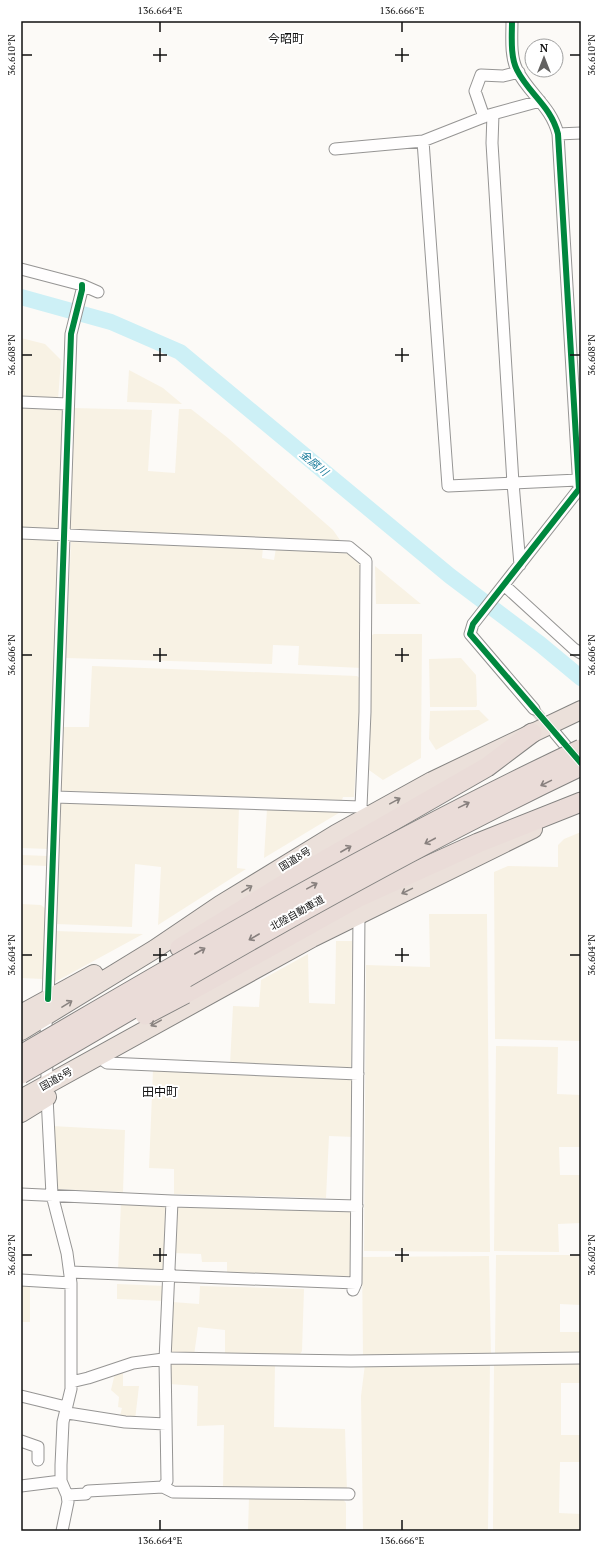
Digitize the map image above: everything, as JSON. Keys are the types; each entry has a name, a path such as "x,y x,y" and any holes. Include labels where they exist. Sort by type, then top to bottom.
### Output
{"highway":[{"name":"国道8号","path":"21,1031 47,1008 155,949 365,811 432,781 579,710"},
{"path":"21,1051 161,960 299,875 487,767 532,733"},
{"name":"北陸自動車道","path":"21,1055 347,867 448,814 581,749"},
{"name":"北陸自動車道","path":"21,1074 267,930 360,878 457,826 581,765"},
{"path":"21,1080 59,1058 184,994 366,894 478,843 581,802"},
{"path":"21,1113 47,1090 97,1056 250,971 360,914 581,807"},
{"path":"21,1014 47,1008"},
{"name":"国道8号","path":"21,1098 47,1090"}],"street":[{"path":"512,21 514,60 519,72 555,120 558,134 576,348 579,489 473,624 470,634 534,709"},
{"path":"519,72 504,76 481,75 475,91 488,116 492,142 513,483 520,565"},
{"path":"335,149 423,142 488,116 540,101"},
{"path":"558,134 581,133"},
{"path":"423,142 448,486 578,480"},
{"path":"21,269 98,292"},
{"path":"62,1531 68,1502 67,1495 61,1481 63,1422 71,1388 71,1283 70,1272 52,1195 47,1090 47,1008 71,334 82,287"},
{"path":"21,402 68,404"},
{"path":"21,533 349,547 366,561 365,811 55,797"},
{"path":"502,587 574,649 581,653"},
{"path":"555,733 581,765"},
{"path":"70,1272 354,1286 357,1206 360,914"},
{"path":"97,1056 107,1063 358,1074"},
{"path":"21,1194 172,1201 357,1206"},
{"path":"163,1487 167,1481 165,1360 172,1201"},
{"path":"21,1280 71,1283"},
{"path":"71,1382 133,1363 165,1360 171,1358 350,1361 581,1358"},
{"path":"21,1396 66,1407"},
{"path":"66,1407 68,1413 124,1422 166,1424"},
{"path":"21,1441 38,1447 38,1460"},
{"path":"21,1486 61,1481"},
{"path":"67,1495 86,1494 88,1491 163,1487 173,1492 349,1494"}],"shaded area":[{"path":"21,338 45,344 61,360 58,400 21,399"},
{"path":"129,370 163,388 182,404 127,402"},
{"path":"21,407 60,408 65,412 61,532 21,530"},
{"path":"73,408 152,410 148,471 175,473 179,409 191,409 228,438 333,530 340,540 337,542 70,532"},
{"path":"21,538 60,539 49,849 21,848"},
{"path":"71,542 263,547 262,558 274,560 276,548 346,549 363,564 362,668 298,665 299,646 273,645 272,664 66,658"},
{"path":"375,566 421,604 376,604"},
{"path":"374,634 422,634 421,758 383,780 369,770 370,636"},
{"path":"461,658 476,675 476,707 430,707 429,659"},
{"path":"92,666 357,676 361,679 354,797 343,797 342,800 59,791 63,727 89,727"},
{"path":"479,710 489,720 436,750 429,739 430,711"},
{"path":"61,800 239,807 237,868 246,869 158,925 161,867 135,864 132,927 56,924"},
{"path":"267,809 342,811 264,858"},
{"path":"581,832 581,1041 495,1039 494,872 508,866 558,867 558,845 564,839"},
{"path":"21,855 48,856 48,866 21,865"},
{"path":"21,904 41,905 46,909 43,979 21,978"},
{"path":"429,914 487,914 490,1252 364,1251 366,965 430,967"},
{"path":"56,931 143,934 55,982"},
{"path":"336,941 352,941 351,1069 230,1065 233,1006 259,1007 261,980 308,954 309,1003 335,1004"},
{"path":"496,1046 558,1047 557,1094 581,1095 581,1147 559,1147 560,1175 581,1175 581,1223 558,1224 559,1252 494,1251"},
{"path":"153,1070 355,1078 354,1137 329,1136 326,1198 174,1194 174,1169 149,1168"},
{"path":"52,1126 125,1130 123,1192 55,1189"},
{"path":"121,1203 169,1205 167,1272 118,1270"},
{"path":"175,1205 352,1211 351,1277 227,1273 227,1262 202,1262 201,1254 172,1253"},
{"path":"496,1255 581,1255 581,1305 560,1304 560,1332 581,1332 581,1355 498,1356 495,1353"},
{"path":"489,1256 491,1357 363,1357 362,1257"},
{"path":"21,1283 30,1284 30,1322 21,1322"},
{"path":"117,1284 166,1286 165,1301 117,1299"},
{"path":"200,1286 304,1289 302,1351 300,1354 225,1354 225,1330 198,1327 194,1355 170,1353 172,1302 199,1304"},
{"path":"581,1360 581,1383 561,1383 561,1435 581,1435 581,1462 560,1462 559,1513 581,1514 581,1531 493,1531 494,1362"},
{"path":"490,1362 488,1531 363,1531 361,1396 365,1364"},
{"path":"169,1363 275,1364 274,1427 345,1429 347,1491 223,1489 224,1425 197,1426 198,1386 169,1384"},
{"path":"123,1371 123,1386 139,1386 135,1420 119,1419 122,1408 118,1407 119,1397 111,1390 115,1373"},
{"path":"249,1497 341,1497 346,1503 346,1531 248,1531"}],"waterway":[{"name":"金腐川","path":"21,297 111,322 180,352 450,576 540,644 581,678"}],"tunnel":[{"path":"534,709 552,730"}],"cycle path":[{"path":"512,21 512,52 517,70 527,86 545,108 555,124 558,134 579,489 473,624 470,634 581,763"},
{"path":"48,999 71,334 82,285"}],"district":[{"name":"今昭町","path":"286,38"},
{"name":"田中町","path":"160,1091"}]}
